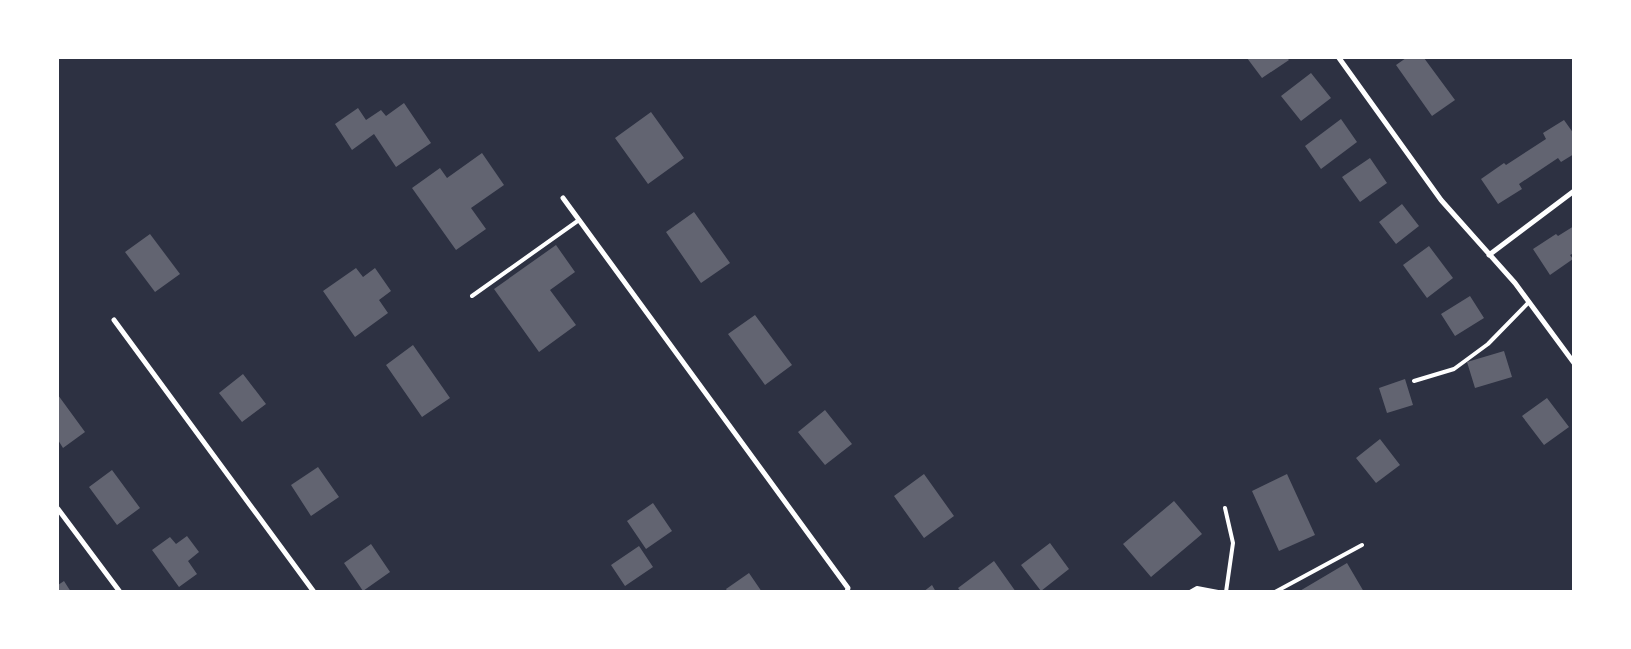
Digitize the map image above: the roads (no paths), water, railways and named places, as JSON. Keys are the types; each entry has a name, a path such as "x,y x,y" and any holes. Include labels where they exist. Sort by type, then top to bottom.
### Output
{"street":[{"path":"1339,58 1441,200 1515,282 1574,363"},
{"path":"1489,255 1574,191"},
{"path":"563,198 848,588 847,592"},
{"path":"114,320 314,592"},
{"path":"58,509 120,592"}],"lane":[{"path":"472,296 579,220"},
{"path":"1414,381 1454,369 1488,344 1529,302"},
{"path":"1225,508 1233,543 1226,592"},
{"path":"1275,592 1362,544"},
{"path":"1190,592 1197,588 1218,592"}]}
